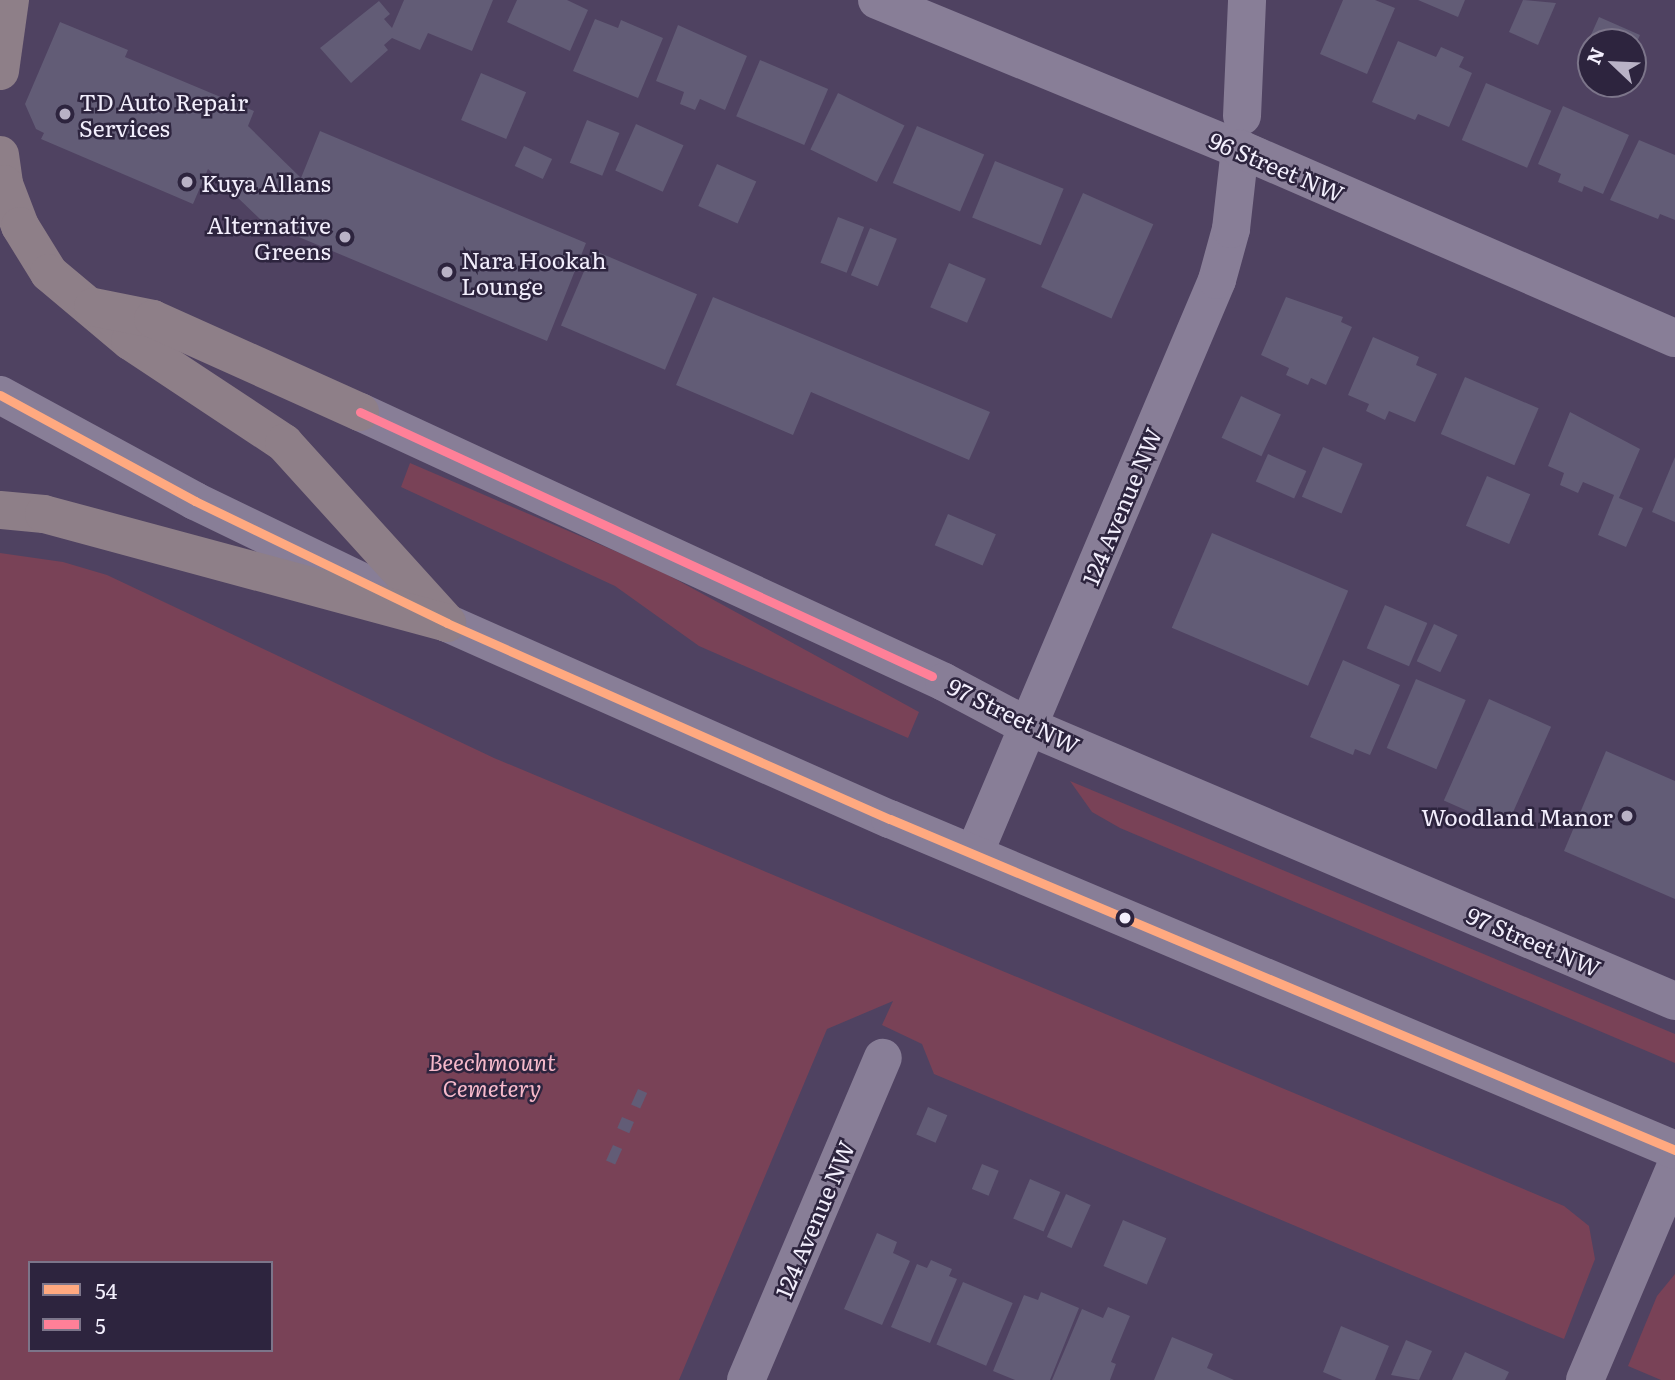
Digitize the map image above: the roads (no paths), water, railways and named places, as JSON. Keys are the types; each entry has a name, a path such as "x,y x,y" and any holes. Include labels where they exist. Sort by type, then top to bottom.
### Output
{"highway":[{"path":"0,6 2,0"},
{"path":"0,71 10,0"},
{"path":"0,155 4,184 20,226 49,273 83,305 178,374 284,443 447,623"},
{"path":"83,305 153,319 360,412"},
{"path":"0,510 44,514 447,623"}],"street":[{"name":"96 Street NW","path":"877,0 1247,141 1675,338"},
{"name":"124 Avenue NW","path":"974,854 1217,280 1231,229 1247,141 1247,0"},
{"path":"0,395 195,501 447,623 974,854 1675,1150"},
{"name":"97 Street NW","path":"360,412 944,682 1027,726 1675,1001"},
{"name":"124 Avenue NW","path":"746,1380 883,1058"},
{"path":"1585,1380 1675,1168"}],"place":[{"name":"TD Auto Repair Services","path":"65,114"},
{"name":"Kuya Allans","path":"187,182"},
{"name":"Alternative Greens","path":"345,237"},
{"name":"Nara Hookah Lounge","path":"447,272"},
{"name":"Woodland Manor","path":"1627,816"}],"park label":[{"name":"Beechmount Cemetery","path":"492,1074"}]}
